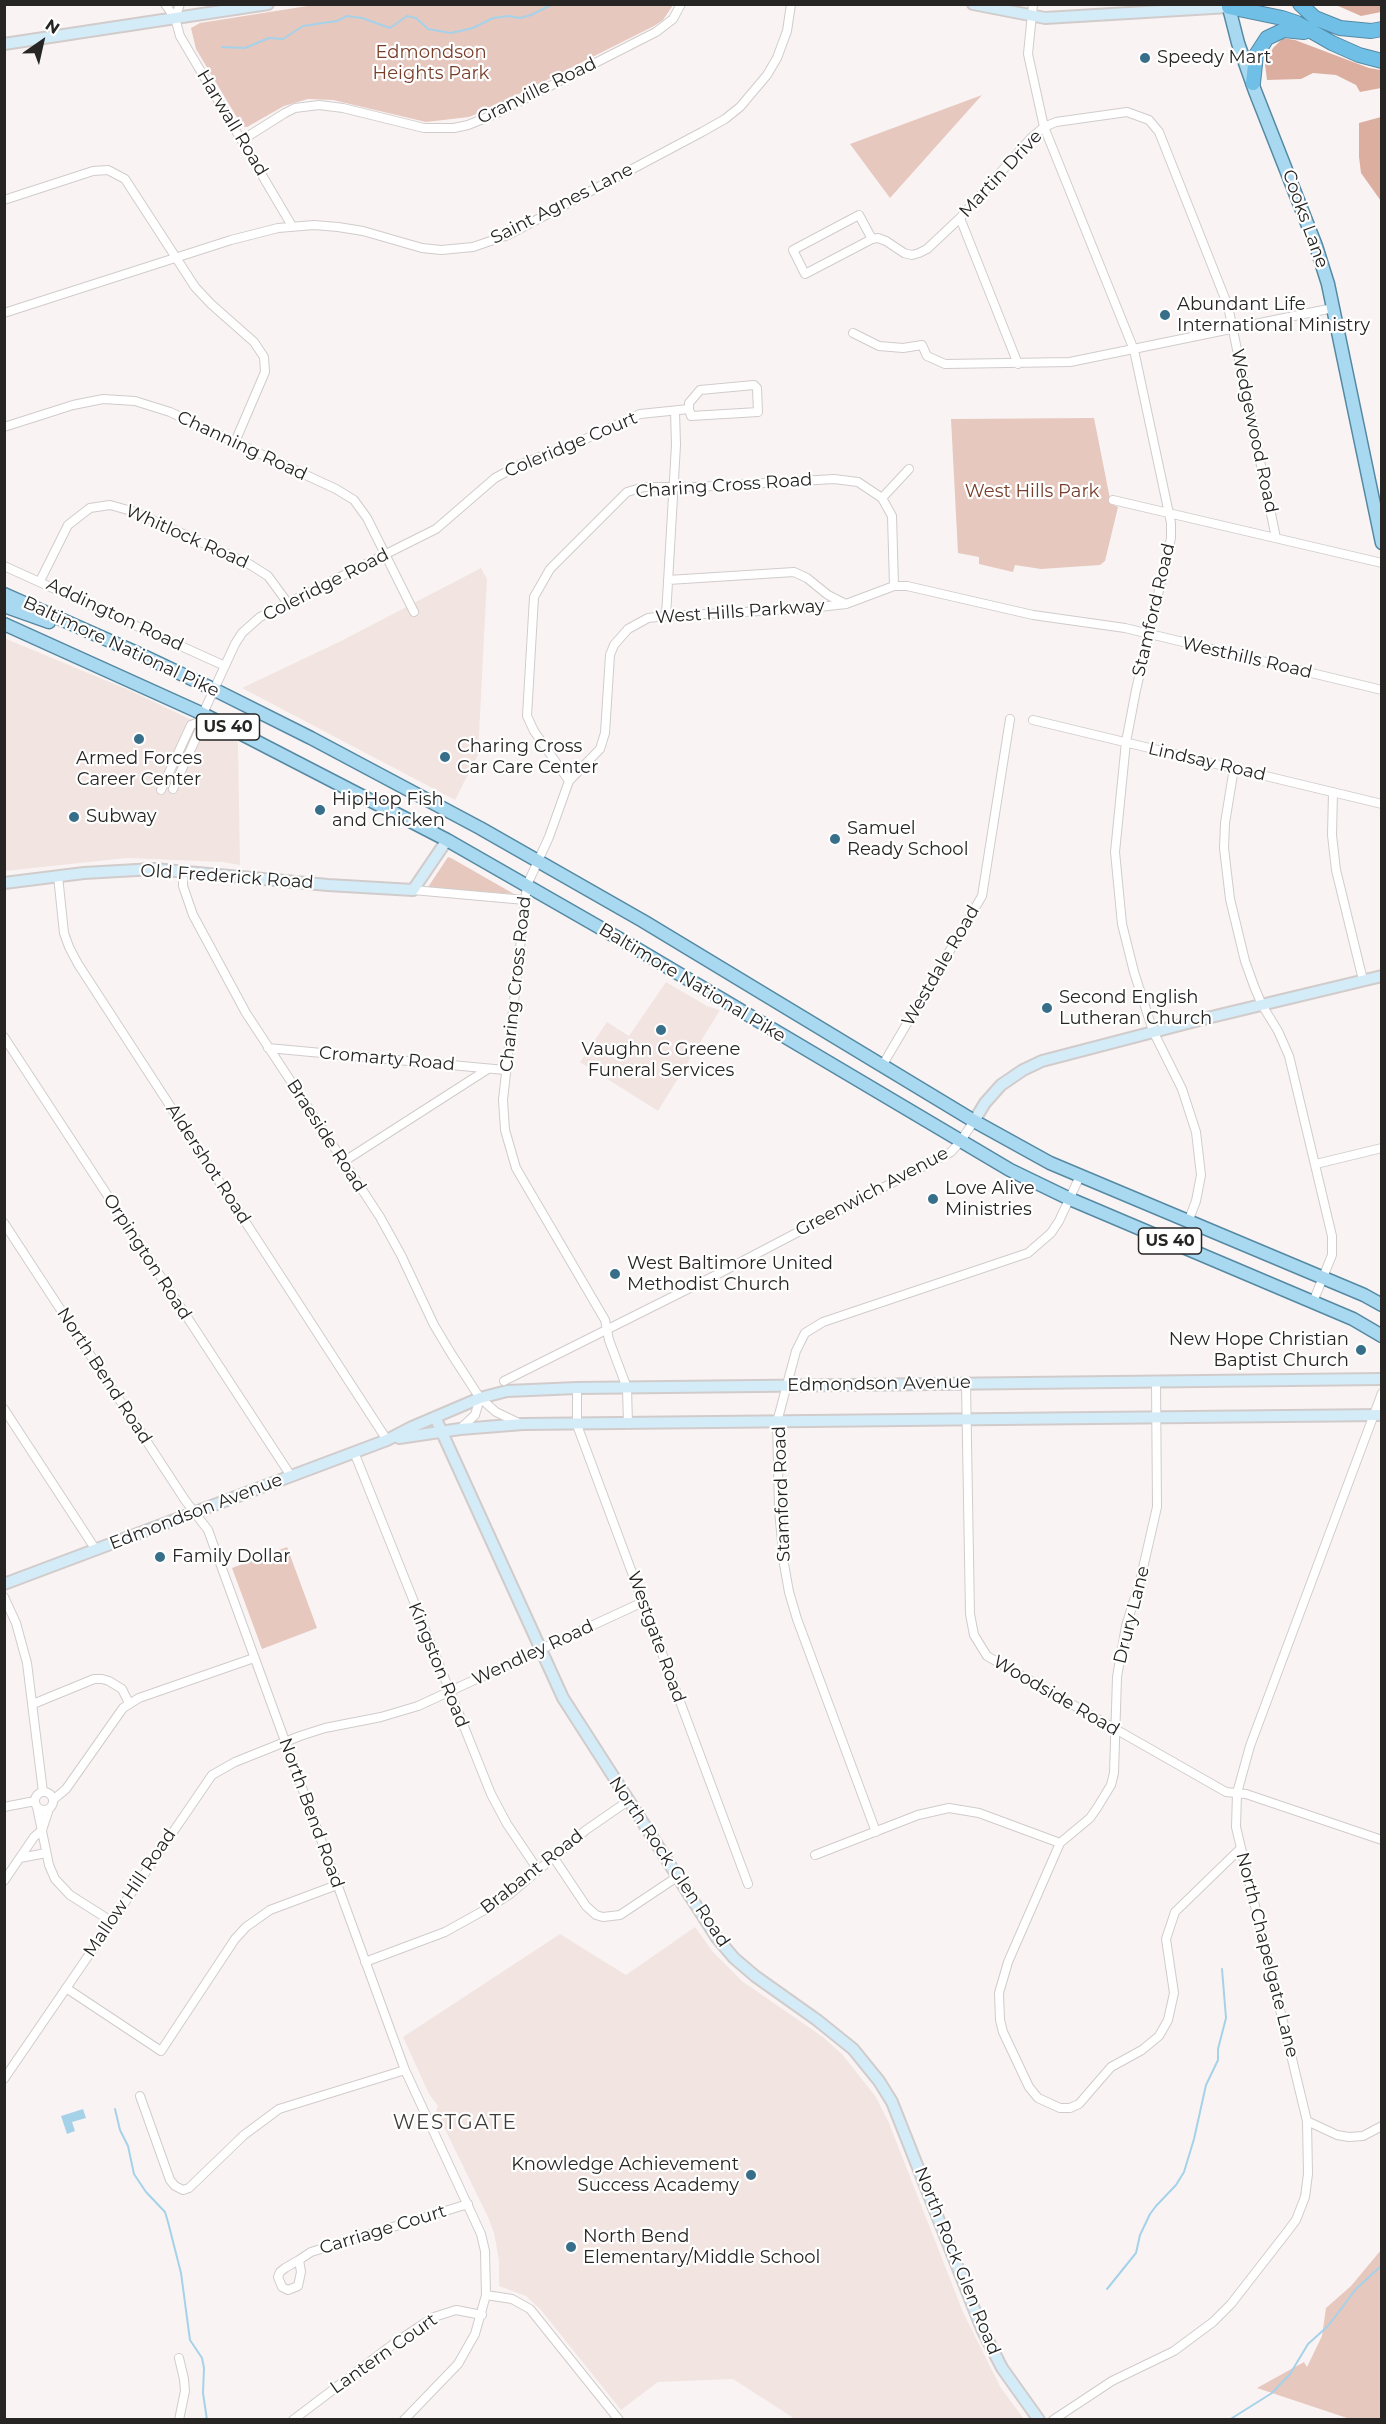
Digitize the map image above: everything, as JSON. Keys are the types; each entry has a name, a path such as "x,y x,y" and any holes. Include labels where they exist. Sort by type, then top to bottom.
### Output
{"highway":[{"path":"1300,4 1315,18 1340,28 1371,31 1382,29"},
{"path":"1229,5 1297,23 1359,55 1382,61"},
{"path":"1253,83 1256,55 1267,38 1284,30 1296,29 1317,35"}],"main road":[{"name":"Cooks Lane","path":"1229,5 1238,43 1316,246 1333,308 1377,504 1382,543"},
{"name":"Baltimore National Pike","path":"4,594 215,690 311,738 538,860 1023,1149 1080,1176 1382,1305"},
{"path":"4,606 135,652"},
{"name":"Baltimore National Pike","path":"4,624 201,718 447,840 1010,1170 1070,1199 1353,1319 1382,1336"}],"street":[{"name":"Harwall Road","path":"165,4 175,18 180,36 292,226"},
{"path":"175,18 180,4"},
{"path":"4,44 267,4"},
{"name":"Granville Road","path":"242,140 285,113 296,108 319,105 343,108 424,128 454,128 468,125 495,114 656,32 673,19 681,4"},
{"name":"Saint Agnes Lane","path":"4,314 265,230 292,226 338,227 363,231 414,246 441,250 473,247 508,235 725,119 754,92 777,58 787,31 791,4"},
{"path":"973,4 1031,17 1061,18 1229,5"},
{"name":"Stamford Road","path":"1033,4 1028,54 1044,127 1134,350 1169,513 1171,538 1126,742 1117,824 1118,896 1122,924 1134,972 1153,1032 1182,1089 1197,1141 1200,1162 1199,1187 1188,1222"},
{"name":"Martin Drive","path":"872,239 882,238 904,253 912,255 927,249 960,218 1030,138 1044,127 1056,122 1119,113"},
{"name":"Wedgewood Road","path":"1119,113 1142,116 1154,124 1159,132 1223,292 1233,329 1276,538"},
{"path":"4,200 93,171 108,170 125,179 203,297 254,342 264,357 265,372 235,442"},
{"path":"859,215 872,239 805,274 792,250 859,215"},
{"path":"960,218 1018,364"},
{"path":"853,333 879,346 903,348 922,345 927,356 938,363 1077,362 1333,308"},
{"name":"Coleridge Court","path":"754,385 757,388 758,412 691,416 689,409 689,403 700,390 754,385"},
{"name":"Channing Road","path":"4,427 88,400 119,399 155,406 235,442 347,495 361,509 414,612"},
{"name":"Coleridge Court","path":"436,529 495,478 517,466 581,441 640,414 689,409"},
{"path":"666,616 676,434 675,411"},
{"path":"894,586 892,516 882,498 909,469"},
{"name":"Charing Cross Road","path":"628,1424 627,1388 605,1320 516,1168 509,1148 503,1116 527,885 569,781 534,731 527,716 534,597 550,569 619,498 635,489 846,479 868,487 882,498"},
{"path":"1113,500 1382,563"},
{"name":"Whitlock Road","path":"40,581 68,525 90,508 110,505 135,512 249,564 268,576 287,602"},
{"name":"Coleridge Road","path":"201,718 235,644 250,625 287,602 385,556 436,529"},
{"name":"Addington Road","path":"4,566 225,666"},
{"name":"West Hills Parkway","path":"668,580 794,572 846,604"},
{"name":"West Hills Parkway","path":"569,781 595,756 603,742 608,666 614,645 628,629 637,623 648,618 666,616 801,609 846,604 894,586 936,592"},
{"name":"Westhills Road","path":"936,592 1033,615 1125,628 1382,690"},
{"path":"173,789 200,729 201,718"},
{"path":"161,790 191,725 201,718"},
{"name":"Westdale Road","path":"882,1066 982,896 1010,720"},
{"name":"Lindsay Road","path":"1033,720 1382,804"},
{"path":"1234,768 1225,823 1226,871 1230,899 1242,952 1262,1005 1278,1031 1289,1056 1316,1164 1333,1246 1329,1263 1313,1302"},
{"path":"1333,792 1332,835 1336,870 1363,980"},
{"path":"413,890 447,840"},
{"name":"Old Frederick Road","path":"4,883 124,870 183,870 328,885 525,900"},
{"name":"Braeside Road","path":"183,870 183,886 193,915 246,1013 401,1255 434,1325 480,1398 496,1412 523,1424"},
{"name":"Aldershot Road","path":"58,876 64,933 78,964 387,1440"},
{"path":"974,1121 1000,1085 1023,1070 1050,1059 1382,976"},
{"name":"Orpington Road","path":"4,1037 291,1476"},
{"name":"Cromarty Road","path":"268,1048 506,1070"},
{"path":"343,1162 488,1069"},
{"name":"Greenwich Avenue","path":"504,1381 951,1152 974,1121"},
{"path":"1316,1164 1382,1148"},
{"name":"Stamford Road","path":"876,1832 789,1592 780,1537 777,1422 799,1342 814,1326 1028,1253 1051,1233 1080,1176"},
{"name":"North Bend Road","path":"4,1223 208,1530 405,2070 476,2220 485,2251 486,2295 482,2314 467,2350 458,2364 404,2420"},
{"name":"Edmondson Avenue","path":"4,1584 387,1440 480,1398 507,1391 577,1388 1382,1379"},
{"name":"Drury Lane","path":"1156,1382 1157,1507 1140,1581 1124,1636 1115,1688 1114,1773 1108,1791 1090,1818 1060,1843 1044,1875 1003,1977 999,2007 1003,2032 1029,2087 1038,2098 1060,2108 1070,2108 1079,2104 1111,2067 1142,2050 1159,2036 1172,2008 1174,1993 1166,1939 1175,1912 1240,1848"},
{"name":"Woodside Road","path":"966,1383 970,1614 974,1635 987,1656 999,1665 1226,1792 1237,1793 1318,1817 1382,1840"},
{"name":"Westgate Road","path":"577,1388 577,1425 748,1884"},
{"name":"North Chapelgate Lane","path":"1053,2420 1112,2381 1174,2351 1213,2322 1231,2304 1287,2232 1301,2208 1307,2186 1307,2121 1240,1848 1236,1827 1237,1793 1250,1746 1377,1415 1382,1393"},
{"path":"460,1429 475,1415 480,1398"},
{"path":"4,1409 96,1550"},
{"name":"Edmondson Avenue","path":"387,1440 439,1431 523,1424 1377,1415"},
{"name":"North Rock Glen Road","path":"435,1417 439,1431 539,1650 574,1718 717,1938 734,1958 755,1976 836,2034 853,2049 879,2080 903,2126 982,2330 1002,2368 1039,2420"},
{"name":"Kingston Road","path":"354,1452 491,1794 507,1824 538,1870"},
{"path":"4,1597 13,1614 26,1657 43,1792"},
{"name":"Wendley Road","path":"285,1743 325,1728 402,1712 643,1602"},
{"path":"4,1881 42,1830 54,1799 66,1789 116,1716 129,1703 254,1658"},
{"path":"33,1704 102,1679 122,1689 129,1703"},
{"name":"Mallow Hill Road","path":"4,2079 212,1775 235,1762 285,1743"},
{"path":"54,1799 49,1793 43,1792 38,1794 36,1804 46,1853 55,1879 61,1888 111,1921"},
{"name":"Brabant Road","path":"365,1962 445,1932 467,1921 510,1894 586,1830 628,1801"},
{"path":"4,1807 36,1804 43,1810 50,1809"},
{"path":"815,1855 934,1810 963,1809 1060,1843"},
{"path":"20,1858 46,1853"},
{"path":"554,1858 586,1906 596,1915 603,1917 620,1915 677,1877"},
{"path":"66,1988 161,2051 235,1939 246,1928 270,1910 337,1885"},
{"path":"140,2096 165,2170 175,2186 183,2190 189,2188 244,2135 279,2109 405,2070"},
{"path":"1307,2121 1337,2135 1349,2137 1363,2136 1382,2126"},
{"name":"Carriage Court","path":"299,2259 321,2248 468,2204"},
{"path":"486,2295 512,2299 530,2309 619,2420"},
{"name":"Lantern Court","path":"293,2420 396,2342 434,2317 456,2310 482,2314"},
{"path":"179,2358 184,2391 179,2420"}],"shaded area":[{"path":"1336,5 1381,5 1381,12 1361,16"},
{"path":"1283,38 1295,40 1369,68 1381,70 1381,88 1360,92 1356,85 1336,75 1313,73 1301,79 1267,80 1265,64 1273,48"},
{"path":"1382,117 1381,201 1361,173 1359,123"},
{"path":"481,568 487,579 478,755 455,800 242,688 341,641"},
{"path":"4,638 129,690 238,742 240,865 222,862 127,858 5,871"},
{"path":"666,982 707,1006 720,1010 658,1111 580,1062 607,1022 629,1036"},
{"name":"Knowledge Achievement Success Academy","path":"695,1927 713,1952 742,1981 823,2037 842,2054 876,2097 889,2123 963,2312 1001,2388 1024,2419 795,2419 733,2379 658,2382 621,2410 541,2310 526,2296 499,2286 499,2261 494,2233 488,2217 436,2111 438,2106 429,2094 403,2037 560,1934 626,1975"}],"green space":[{"name":"Edmondson Heights Park","path":"320,4 673,5 663,20 654,26 469,117 426,122 333,100 308,99 284,106 247,127 242,126 196,49 191,28 200,23"},
{"path":"982,95 890,198 850,144"},
{"name":"West Hills Park","path":"1094,418 1111,504 1118,507 1105,561 1100,565 1041,569 1015,565 1013,572 979,564 979,557 958,553 951,419"},
{"path":"448,857 451,858 514,894 429,888"},
{"path":"287,1547 317,1628 262,1649 232,1568"},
{"path":"1381,2250 1381,2419 1350,2419 1257,2388 1304,2362 1307,2367 1322,2336 1326,2308 1351,2286"}],"water":[{"path":"83,2109 86,2118 72,2122 75,2131 67,2134 61,2116"}],"waterway":[{"path":"222,47 245,48 269,38 283,39 303,26 337,21 347,16 362,18 390,28 407,16 416,18 428,29 451,33 473,28 493,18 508,16 520,18 531,15 553,4"},
{"path":"1107,2289 1136,2253 1140,2235 1150,2214 1176,2185 1184,2172 1206,2085 1218,2060 1218,2049 1226,2018 1222,1969"},
{"path":"115,2109 120,2130 128,2146 134,2174 146,2192 165,2212 168,2222 181,2273 190,2340 202,2358 204,2368 203,2393 207,2420"},
{"path":"1229,2420 1272,2393 1290,2374 1308,2344 1328,2326 1356,2289 1382,2265"}],"place":[{"name":"Speedy Mart","path":"1145,58"},
{"name":"Abundant Life International Ministry","path":"1165,315"},
{"name":"Armed Forces Career Center","path":"139,739"},
{"name":"Charing Cross Car Care Center","path":"445,757"},
{"name":"HipHop Fish and Chicken","path":"320,810"},
{"name":"Subway","path":"74,817"},
{"name":"Samuel Ready School","path":"835,839"},
{"name":"Second English Lutheran Church","path":"1047,1008"},
{"name":"Vaughn C Greene Funeral Services","path":"661,1030"},
{"name":"Love Alive Ministries","path":"933,1199"},
{"name":"West Baltimore United Methodist Church","path":"615,1274"},
{"name":"New Hope Christian Baptist Church","path":"1361,1350"},
{"name":"Family Dollar","path":"160,1557"},
{"name":"Knowledge Achievement Success Academy","path":"751,2175"},
{"name":"North Bend Elementary/Middle School","path":"571,2247"}],"district":[{"name":"WESTGATE","path":"455,2123"}]}
